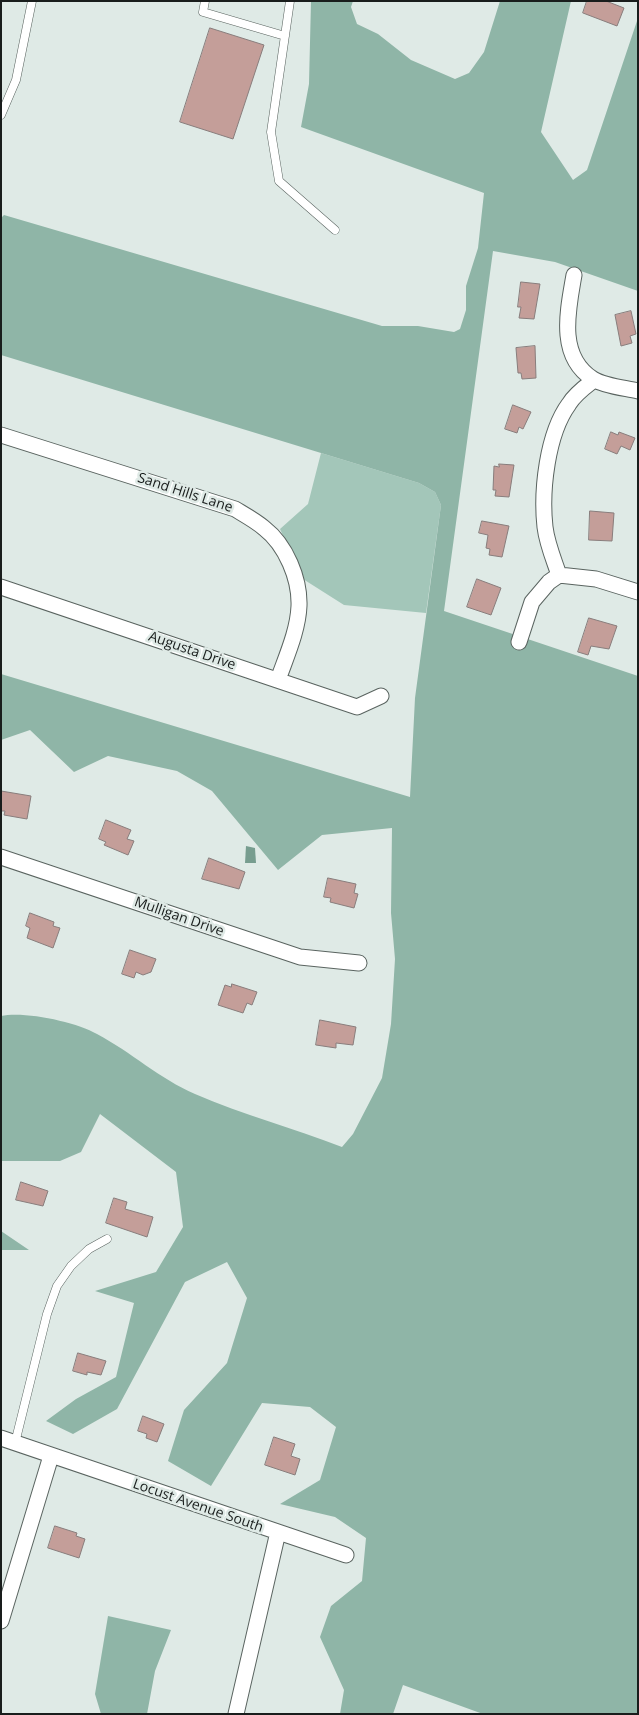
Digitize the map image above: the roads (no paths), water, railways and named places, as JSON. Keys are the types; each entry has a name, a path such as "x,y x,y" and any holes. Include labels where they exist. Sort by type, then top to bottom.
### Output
{"street":[{"path":"574,276 567,330 570,347 583,370 594,380 638,391"},
{"path":"559,575 545,529 543,497 546,470 553,438 568,404 594,380"},
{"name":"Sand Hills Lane","path":"1,435 235,509 266,528 285,550 295,580 299,606 294,634 278,680"},
{"path":"519,642 532,602 549,582 559,575 596,579 638,592"},
{"name":"Augusta Drive","path":"1,587 357,706 381,696"},
{"name":"Mulligan Drive","path":"1,857 300,957 359,963"},
{"name":"Locust Avenue South","path":"8,1441 346,1555"},
{"path":"1,1621 51,1456"},
{"path":"236,1714 278,1532"}],"lane":[{"path":"1,115 16,80 32,1"},
{"path":"205,1 203,12 285,36"},
{"path":"290,1 271,132 279,181 335,230"},
{"path":"8,1441 57,1286 71,1266 89,1249 107,1238"}]}
